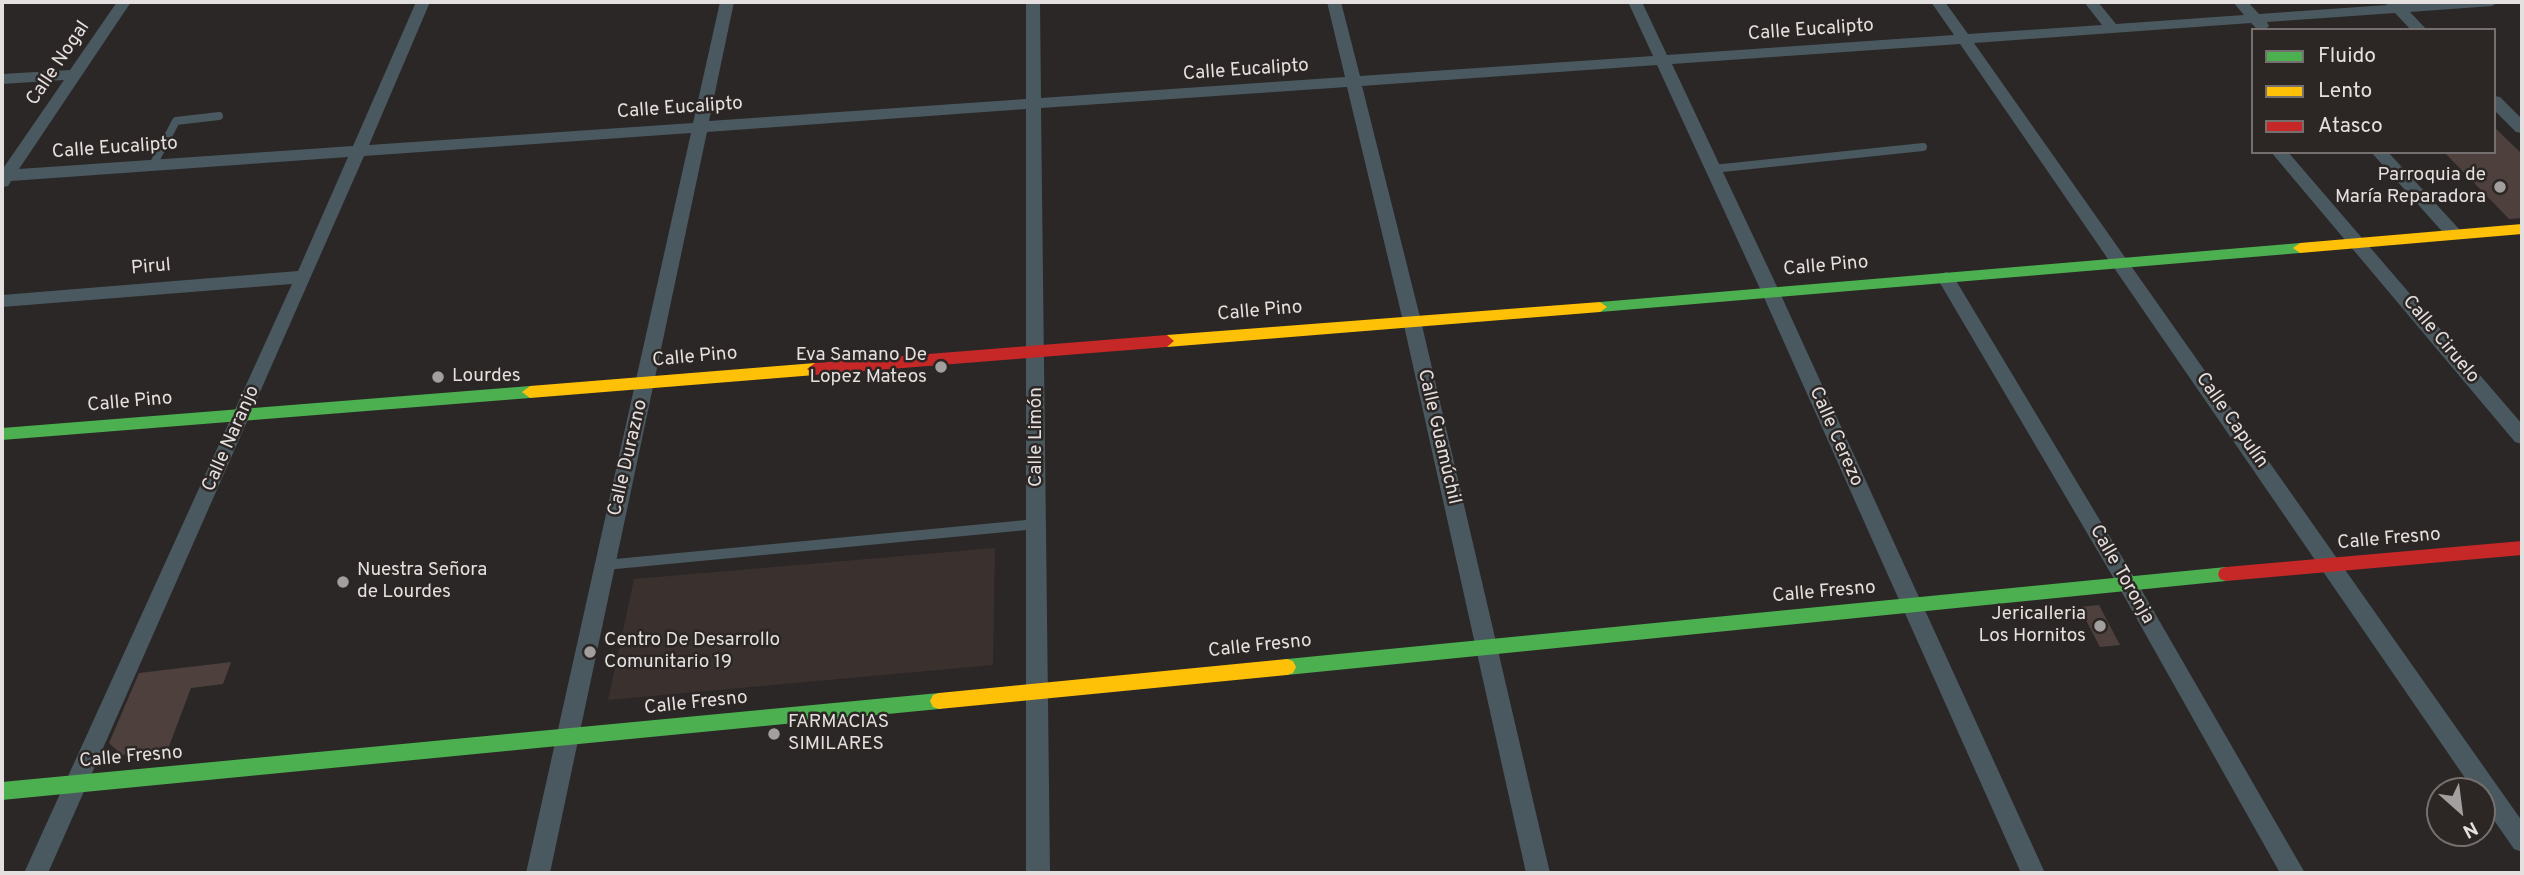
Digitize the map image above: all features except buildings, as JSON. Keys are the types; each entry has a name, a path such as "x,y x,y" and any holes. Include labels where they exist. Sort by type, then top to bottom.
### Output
{"street":[{"name":"Calle Nogal","path":"3,178 124,2"},
{"name":"Calle Naranjo","path":"36,873 243,415 423,2"},
{"name":"Calle Durazno","path":"538,873 727,2"},
{"name":"Calle Limón","path":"1033,2 1038,873"},
{"name":"Calle Guamúchil","path":"1334,2 1412,321 1538,873"},
{"name":"Calle Cerezo","path":"1634,2 1771,293 2033,873"},
{"name":"Calle Capulín","path":"1938,2 2522,841"},
{"path":"2091,2 2113,29"},
{"path":"2240,2 2261,25"},
{"name":"Calle Eucalipto","path":"3,178 153,165 2113,29 2261,25 2395,5 2493,2"},
{"path":"2395,5 2418,28"},
{"path":"2,79 75,74"},
{"path":"2496,103 2522,128"},
{"name":"Calle Ciruelo","path":"2282,154 2522,437"},
{"path":"2381,154 2455,234"},
{"name":"Calle Pino","path":"2,434 1771,293 2522,229"},
{"name":"Pirul","path":"2,301 304,277"},
{"name":"Calle Toronja","path":"1946,278 2127,583 2293,873"},
{"name":"Calle Fresno","path":"2,790 569,738 2127,583 2522,548"}],"lane":[{"path":"153,165 176,121 219,116"},
{"path":"1713,169 1923,147"},
{"path":"605,565 1037,524"}],"shaded area":[{"path":"995,548 993,665 608,700 634,579"}],"traffic: fast":[{"path":"1600,307 2300,248"},
{"path":"2,434 530,392"},
{"path":"1287,667 2226,574"},
{"path":"2,791 939,701"}],"traffic: slow":[{"path":"2300,248 2522,229"},
{"path":"1167,341 1600,307"},
{"path":"530,392 815,369"},
{"path":"939,701 1287,667"}],"traffic: jam":[{"path":"815,369 1167,341"},
{"path":"2226,574 2522,548"}],"place":[{"name":"Parroquia de María Reparadora","path":"2500,187"},
{"name":"Eva Samano De Lopez Mateos","path":"941,367"},
{"name":"Lourdes","path":"438,377"},
{"name":"Nuestra Señora de Lourdes","path":"343,582"},
{"name":"Jericalleria Los Hornitos","path":"2100,626"},
{"name":"Centro De Desarrollo Comunitario 19","path":"590,652"},
{"name":"FARMACIAS SIMILARES","path":"774,734"}]}
